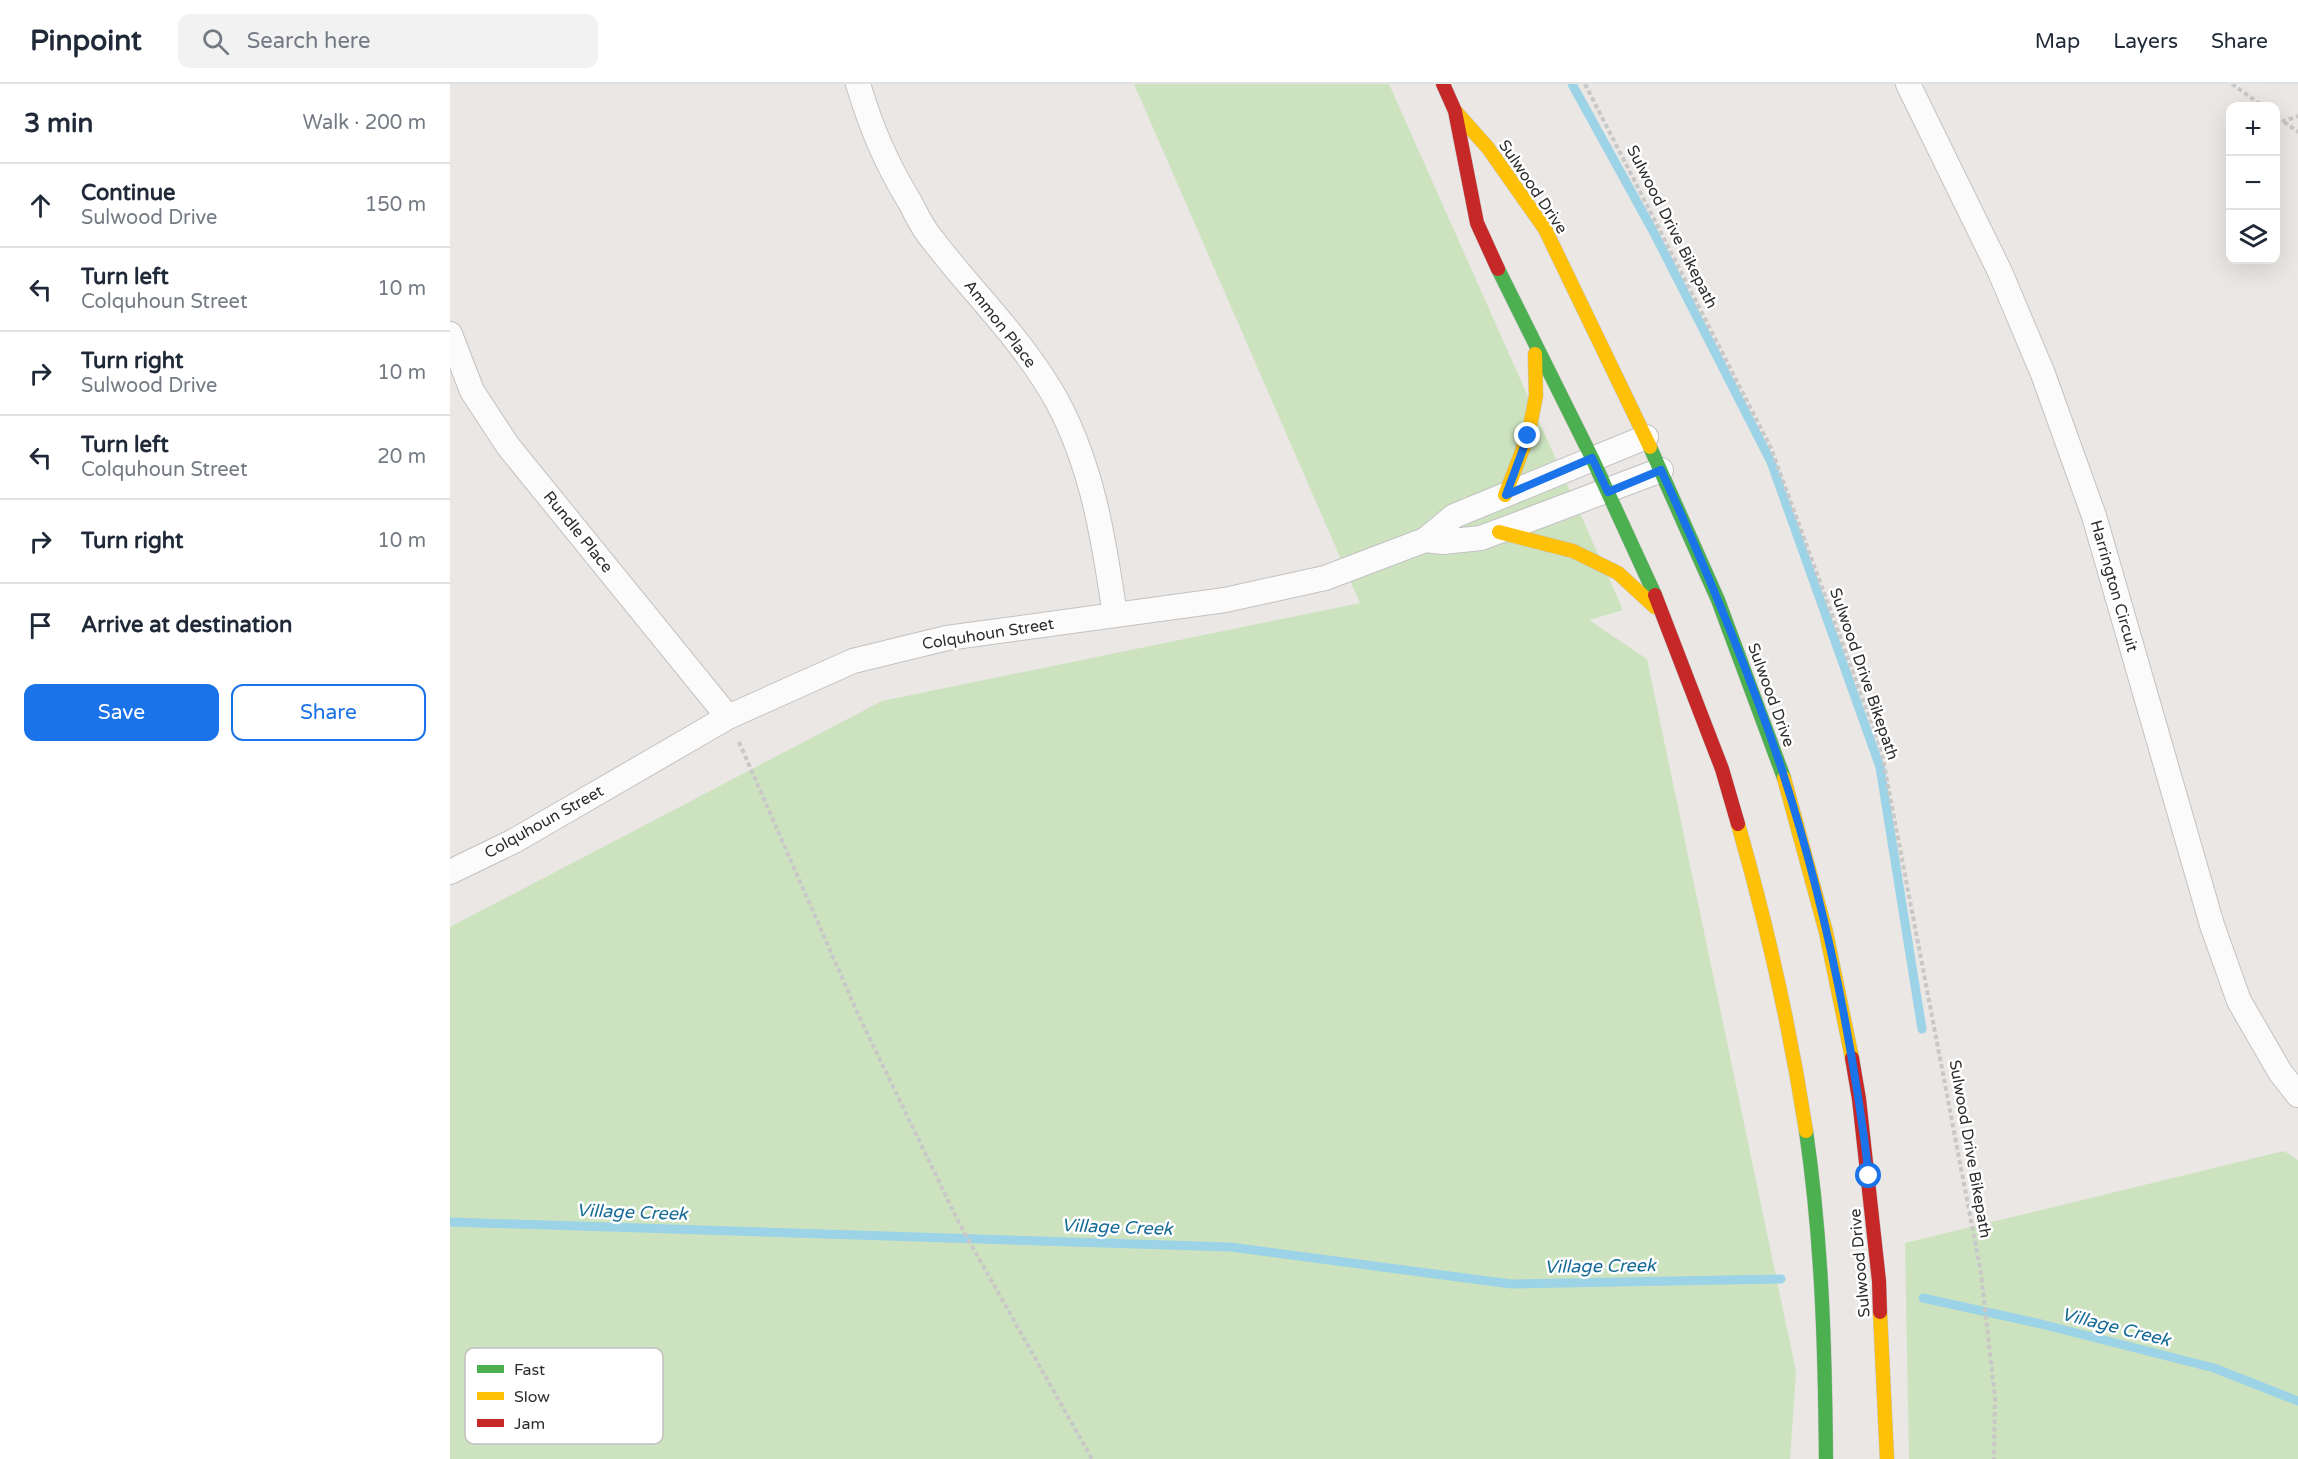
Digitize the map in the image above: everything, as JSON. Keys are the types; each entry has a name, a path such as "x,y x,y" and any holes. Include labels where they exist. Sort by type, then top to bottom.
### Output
{"main road":[{"name":"Sulwood Drive","path":"1443,84 1455,111 1478,223 1535,345 1592,458 1665,616 1722,769 1746,852 1768,931 1799,1086 1820,1248 1825,1334 1826,1459"},
{"name":"Sulwood Drive","path":"1455,111 1488,148 1545,229 1661,470 1718,600 1776,754 1804,846 1826,932 1845,1017 1859,1099 1869,1176 1884,1360 1887,1459"},
{"path":"1506,495 1528,436 1536,396 1535,345"},
{"path":"1499,532 1573,551 1618,573 1665,616"}],"street":[{"name":"Ammon Place","path":"858,84 872,130 889,167 930,238 1012,333 1057,401 1088,474 1106,551 1115,615"},
{"name":"Harrington Circuit","path":"1908,84 2000,272 2043,374 2094,516 2212,925 2239,1001 2280,1072 2298,1095"},
{"name":"Rundle Place","path":"450,334 472,391 508,446 728,717"},
{"name":"Colquhoun Street","path":"450,872 514,841 728,717 853,661 947,638 1225,600 1324,578 1425,540 1454,516 1646,437"},
{"name":"Colquhoun Street","path":"1425,540 1443,542 1481,538 1608,492 1661,470"}],"path":[{"name":"Sulwood Drive Bikepath","path":"1585,84 1771,448 1881,749 1981,1273 1995,1398 1994,1459"},
{"path":"2232,84 2257,102"},
{"path":"2284,121 2298,116"},
{"path":"2280,118 2298,132"},
{"path":"728,717 857,1012 959,1223 1092,1459"}],"green space":[{"path":"1134,84 1389,84 1623,610 1589,620 1647,659 1796,1372 1790,1459 450,1459 450,927 882,701 1360,603"},
{"path":"2284,1151 2298,1160 2298,1459 1909,1459 1905,1243"}],"waterway":[{"path":"1572,84 1653,231 1771,462 1880,767 1922,1029"},
{"name":"Village Creek","path":"450,1222 1230,1247 1511,1284 1781,1279"},
{"name":"Village Creek","path":"1923,1298 2041,1324 2214,1368 2298,1401"}],"traffic: fast":[{"path":"1498,269 1592,458 1655,595"},
{"path":"1650,447 1718,600 1784,778"},
{"path":"1806,1131 1816,1213 1822,1295 1826,1459"}],"traffic: slow":[{"path":"1456,112 1488,148 1545,229 1650,447"},
{"path":"1505,495 1528,436 1536,396 1535,354"},
{"path":"1499,532 1573,551 1618,573 1655,607"},
{"path":"1784,778 1826,932 1852,1058"},
{"path":"1738,824 1777,976 1806,1131"},
{"path":"1880,1312 1887,1459"}],"traffic: jam":[{"path":"1443,84 1455,111 1477,223 1498,269"},
{"path":"1655,595 1722,769 1738,824"},
{"path":"1852,1058 1859,1099 1879,1281 1880,1312"}],"route":[{"path":"1528,436 1506,495 1592,458 1608,492 1661,470 1718,600 1780,764 1804,846 1845,1017 1869,1176"}]}
